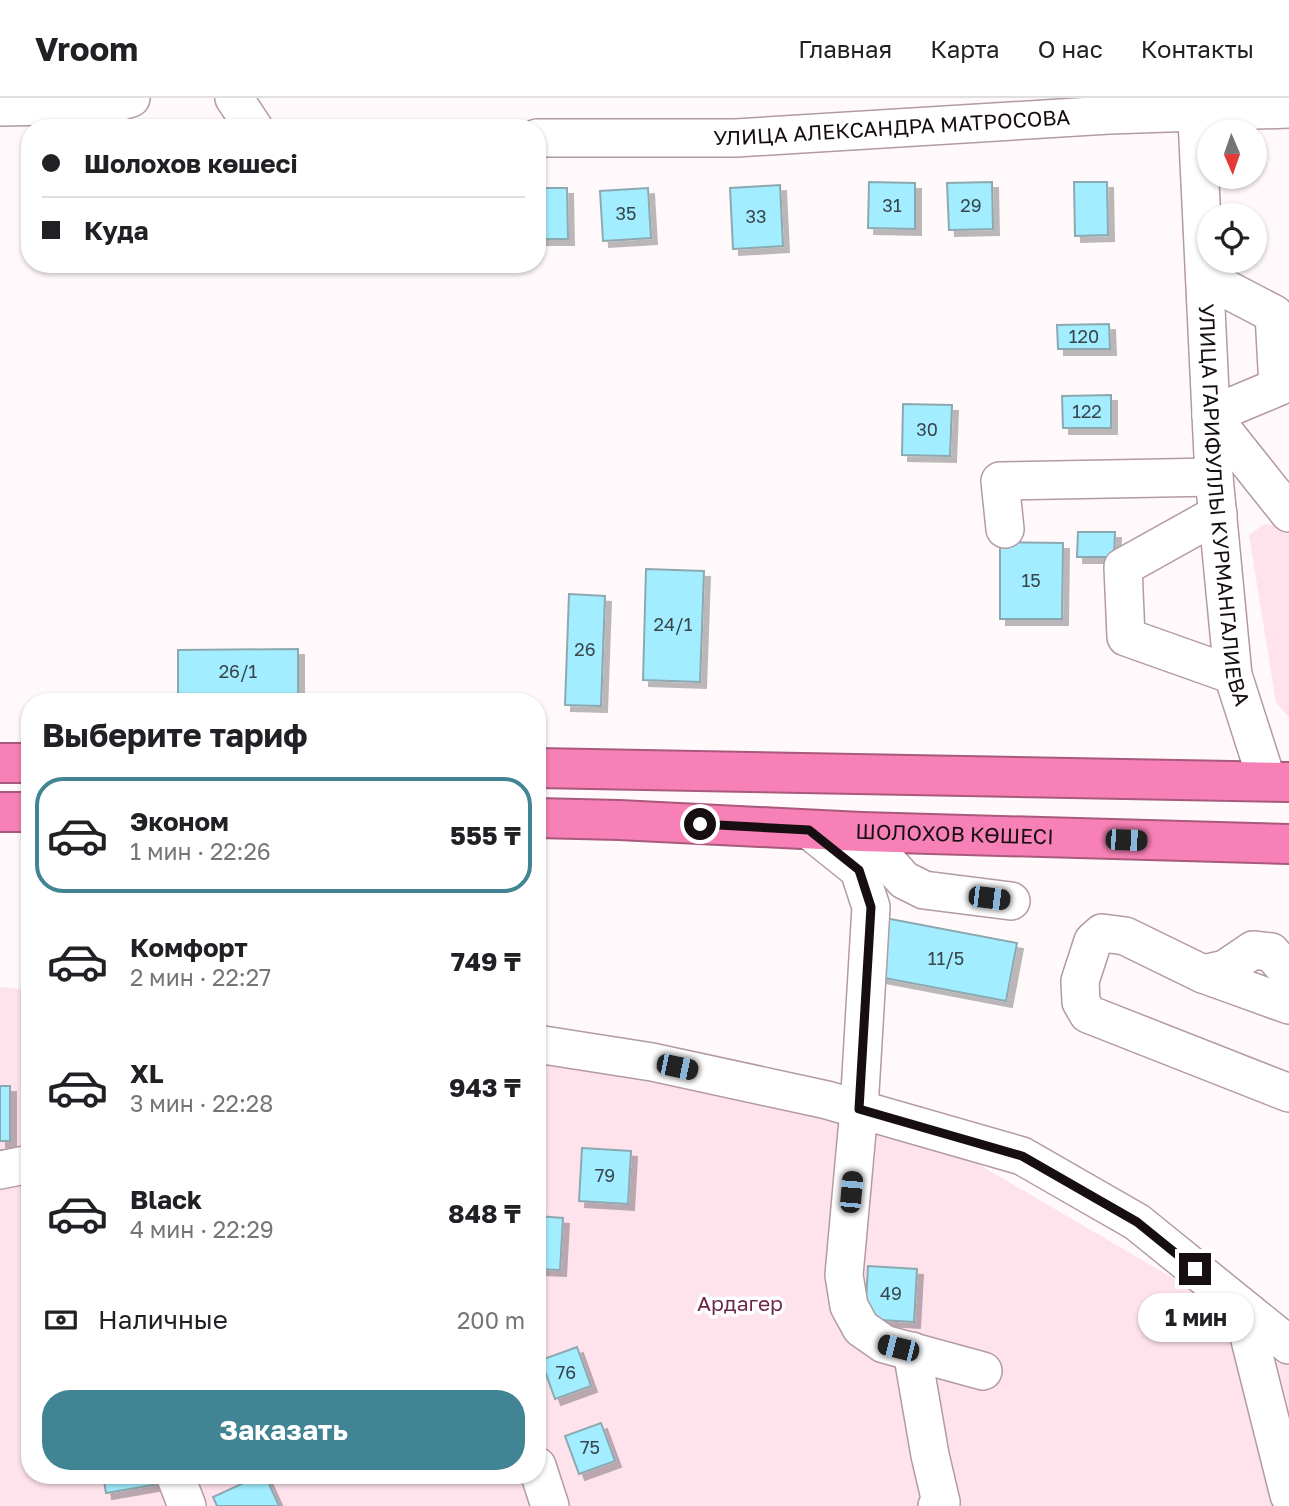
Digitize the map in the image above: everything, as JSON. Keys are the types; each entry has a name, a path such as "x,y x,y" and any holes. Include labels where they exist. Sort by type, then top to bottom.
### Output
{"highway":[{"path":"0,763 21,763"},
{"path":"546,768 1278,781 1288,846"},
{"path":"0,812 21,812"},
{"name":"ШОЛОХОВ КӨШЕСІ","path":"546,818 1288,846"}],"street":[{"path":"0,107 109,105 131,98"},
{"path":"234,98 248,119"},
{"name":"УЛИЦА АЛЕКСАНДРА МАТРОСОВА","path":"546,138 736,138 1109,115 1196,105 1289,108"},
{"name":"УЛИЦА ГАРИФУЛЛЫ КУРМАНГАЛИЕВА","path":"1196,105 1214,477 1233,674 1278,781"},
{"path":"1205,278 1274,314 1278,387 1211,415 1289,513"},
{"path":"1005,529 1000,481 1214,477"},
{"path":"1218,514 1123,567 1126,637 1233,674"},
{"path":"809,830 859,870 871,907 859,1109 844,1275 849,1306 861,1328 884,1344 983,1371"},
{"path":"862,832 904,880 924,890 1011,901"},
{"path":"1289,1005 1203,975 1125,936 1102,933 1093,941 1080,981 1081,1002 1088,1014 1289,1093"},
{"path":"1203,975 1225,969 1253,950 1271,952 1289,973"},
{"path":"546,1045 652,1062 827,1100 1022,1156 1137,1222 1289,1345"},
{"path":"0,1170 21,1166"},
{"path":"1242,1308 1289,1495"},
{"path":"912,1351 941,1502 937,1506"},
{"path":"178,1484 187,1506"},
{"path":"543,1484 550,1506"}],"green space":[{"path":"1264,524 1283,527 1289,534 1289,717 1276,703 1249,535"},
{"name":"Ардагер","path":"0,987 21,989 21,1484 546,1484 546,1060 932,1137 1241,1318 1289,1363 1289,1506 0,1506"}],"building":[{"path":"869,182 915,183 915,229 868,228"},
{"path":"992,182 993,229 949,230 947,183"},
{"path":"1074,182 1107,182 1108,235 1075,236"},
{"path":"780,185 783,246 733,249 730,188"},
{"path":"546,188 567,188 568,239 546,239"},
{"path":"648,188 651,238 603,241 600,191"},
{"path":"1109,324 1110,349 1058,349 1057,325"},
{"path":"1111,395 1111,428 1063,428 1062,396"},
{"path":"903,404 952,405 950,456 902,455"},
{"path":"1078,532 1115,532 1114,557 1077,557"},
{"path":"1000,542 1063,543 1062,619 1000,619"},
{"path":"646,569 704,571 700,682 643,680"},
{"path":"569,594 605,596 601,706 565,705"},
{"path":"298,649 298,693 178,693 178,650"},
{"path":"885,918 1017,943 1006,1001 874,976"},
{"path":"0,1086 10,1086 10,1141 0,1141"},
{"path":"582,1148 631,1151 628,1204 579,1201"},
{"path":"546,1217 563,1218 560,1270 546,1269"},
{"path":"868,1266 917,1269 914,1322 865,1319"},
{"path":"577,1347 591,1386 555,1399 546,1374 546,1358"},
{"path":"601,1423 615,1461 579,1474 565,1436"},
{"path":"104,1484 153,1485 106,1493"},
{"path":"241,1484 269,1484 279,1506 217,1506 213,1497"}],"route":[{"path":"700,824 809,830 859,870 871,907 859,1109 1022,1156 1137,1222 1195,1269"}]}
